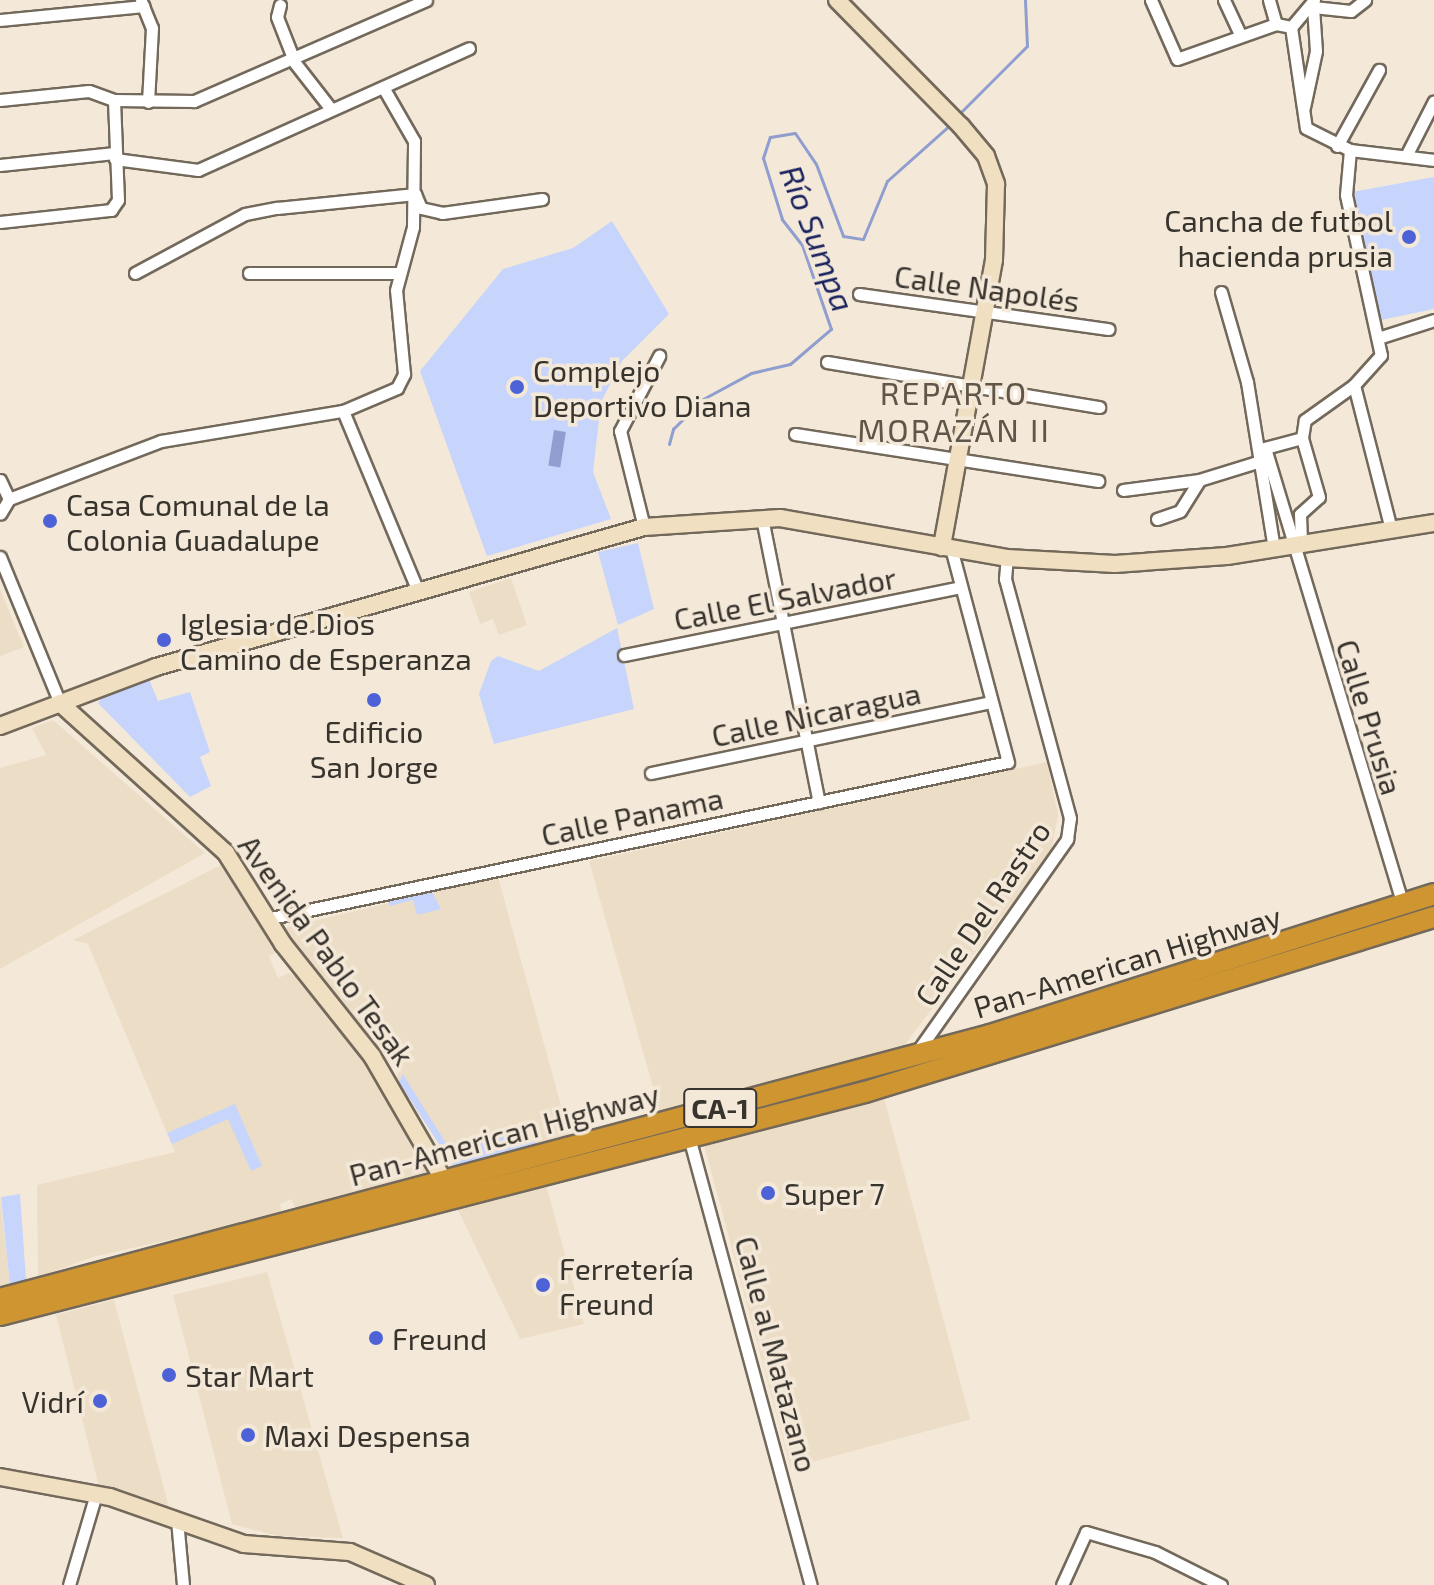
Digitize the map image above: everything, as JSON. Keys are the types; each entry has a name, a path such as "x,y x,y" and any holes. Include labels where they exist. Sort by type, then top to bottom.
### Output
{"highway":[{"name":"Pan-American Highway","path":"1022,1036 1434,894"},
{"name":"Pan-American Highway","path":"0,1299 293,1219 450,1190 689,1137 991,1045 1434,917"},
{"name":"Pan-American Highway","path":"0,1315 299,1242 450,1190 878,1066 913,1057 991,1045"},
{"path":"689,1137 701,1121 857,1080 878,1066"},
{"path":"293,1219 284,1232 299,1242"},
{"path":"265,1226 279,1235 268,1250"},
{"path":"0,1292 28,1290"},
{"path":"0,1323 70,1298"}],"street":[{"path":"0,100 89,91 114,100 194,101 295,63 426,0"},
{"path":"837,0 961,126 986,156 996,184 995,254 955,459 946,547 990,702"},
{"path":"1151,0 1172,58 1276,24 1291,27"},
{"path":"1224,0 1240,35"},
{"path":"1269,0 1276,24"},
{"path":"1314,4 1351,11 1365,0"},
{"path":"280,2 277,17 295,63 330,108"},
{"path":"0,20 142,3 153,46 148,102"},
{"path":"1291,27 1314,4"},
{"path":"1302,112 1316,51 1314,4"},
{"path":"1291,27 1306,128 1350,150 1407,154 1434,160"},
{"path":"0,165 114,156 198,170 469,48"},
{"path":"1337,146 1379,70"},
{"path":"0,514 9,499 175,437 343,411 402,382 400,273 415,194 409,125 383,87"},
{"path":"0,222 111,210 118,200 114,100"},
{"path":"1407,154 1434,101"},
{"path":"1283,519 1300,514 1319,497 1302,438 1305,420 1354,385 1378,362 1378,338 1346,195 1350,150"},
{"path":"415,194 428,213 542,199"},
{"path":"135,273 245,214 415,194"},
{"path":"249,273 400,273"},
{"path":"1221,292 1247,382 1257,462 1288,545"},
{"name":"Calle Napolés","path":"859,294 1109,329"},
{"path":"1378,338 1434,320"},
{"path":"644,527 620,431 659,356"},
{"path":"827,362 1099,407"},
{"path":"1354,385 1391,529"},
{"path":"343,411 418,591"},
{"path":"795,434 1098,481"},
{"path":"1288,545 1265,448 1302,438"},
{"path":"1123,490 1199,480 1257,462"},
{"path":"0,480 9,499"},
{"path":"1157,519 1180,511 1199,480"},
{"path":"1288,545 1300,514"},
{"path":"762,518 819,802"},
{"path":"0,726 60,703 418,591 644,527 762,518 825,522 1007,558 1164,563 1434,523"},
{"name":"Calle Prusia","path":"1288,545 1403,905"},
{"name":"Avenida Pablo Tesak","path":"0,557 60,703 226,853 266,919 372,1056 450,1190"},
{"name":"Calle Del Rastro","path":"913,1057 1067,839 1070,818 1015,624 1007,558"},
{"name":"Calle El Salvador","path":"624,655 956,588"},
{"name":"Calle Nicaragua","path":"651,773 990,702"},
{"name":"Calle Panama","path":"266,919 1008,762 990,702"},
{"name":"Calle al Matazano","path":"689,1137 811,1585"},
{"path":"0,1477 96,1494 244,1544 350,1552 426,1585"},
{"path":"69,1585 96,1494"},
{"path":"177,1520 183,1585"},
{"path":"1062,1585 1086,1532 1155,1552 1221,1585"}],"shaded area":[{"path":"1434,177 1434,309 1376,321 1352,192"},
{"name":"Complejo Deportivo Diana","path":"612,221 669,314 622,361 601,402 593,472 611,519 487,556 420,371 503,269 573,248"},
{"path":"554,430 566,432 560,467 548,466"},
{"path":"638,543 654,609 618,625 598,552"},
{"path":"511,578 527,625 499,635 493,619 480,624 469,592"},
{"path":"0,589 24,647 0,656"},
{"path":"617,628 634,709 494,744 479,694 491,661 498,656 539,671"},
{"path":"149,679 158,701 190,692 210,752 200,757 211,786 190,797 98,703 106,693"},
{"path":"53,720 205,853 0,969 0,768 46,755 32,728"},
{"path":"1047,762 1058,815 1051,852 903,1047 660,1112 589,861"},
{"path":"223,864 275,953 269,956 278,978 289,973 305,982 342,1028 432,1174 296,1209 291,1199 280,1204 282,1214 93,1257 38,1277 37,1185 175,1152 88,944 73,940"},
{"path":"498,877 570,1138 453,1166 399,1082 395,1061 389,1064 284,928"},
{"path":"431,890 441,909 417,915 413,900 390,906 388,900"},
{"path":"403,1074 449,1148 516,1132 541,1146 453,1166 399,1082"},
{"path":"883,1094 970,1420 791,1468 703,1142"},
{"path":"235,1104 262,1166 251,1171 228,1119 172,1144 167,1133"},
{"path":"545,1181 584,1324 520,1339 455,1204"},
{"path":"20,1194 26,1280 10,1285 1,1197"},
{"path":"0,1196 10,1285 0,1287"},
{"path":"267,1272 343,1538 277,1536 232,1524 173,1295"},
{"path":"114,1300 169,1507 99,1487 56,1315"}],"waterway":[{"name":"Río Sumpa","path":"959,114 1027,46 1025,0"},
{"name":"Río Sumpa","path":"669,444 673,429 703,399 751,373 790,364 831,329 802,245 782,219 763,158 770,137 795,133 816,164 843,236 863,239 887,181 952,123"}],"place":[{"name":"Cancha de futbol hacienda prusia","path":"1409,237"},
{"name":"Complejo Deportivo Diana","path":"517,387"},
{"name":"Casa Comunal de la Colonia Guadalupe","path":"50,521"},
{"name":"Iglesia de Dios Camino de Esperanza","path":"164,640"},
{"name":"Edificio San Jorge","path":"374,700"},
{"name":"Super 7","path":"768,1193"},
{"name":"Ferretería Freund","path":"543,1285"},
{"name":"Freund","path":"376,1338"},
{"name":"Star Mart","path":"169,1375"},
{"name":"Vidrí","path":"100,1401"},
{"name":"Maxi Despensa","path":"248,1435"}],"district":[{"name":"REPARTO MORAZÁN II","path":"954,412"}]}
